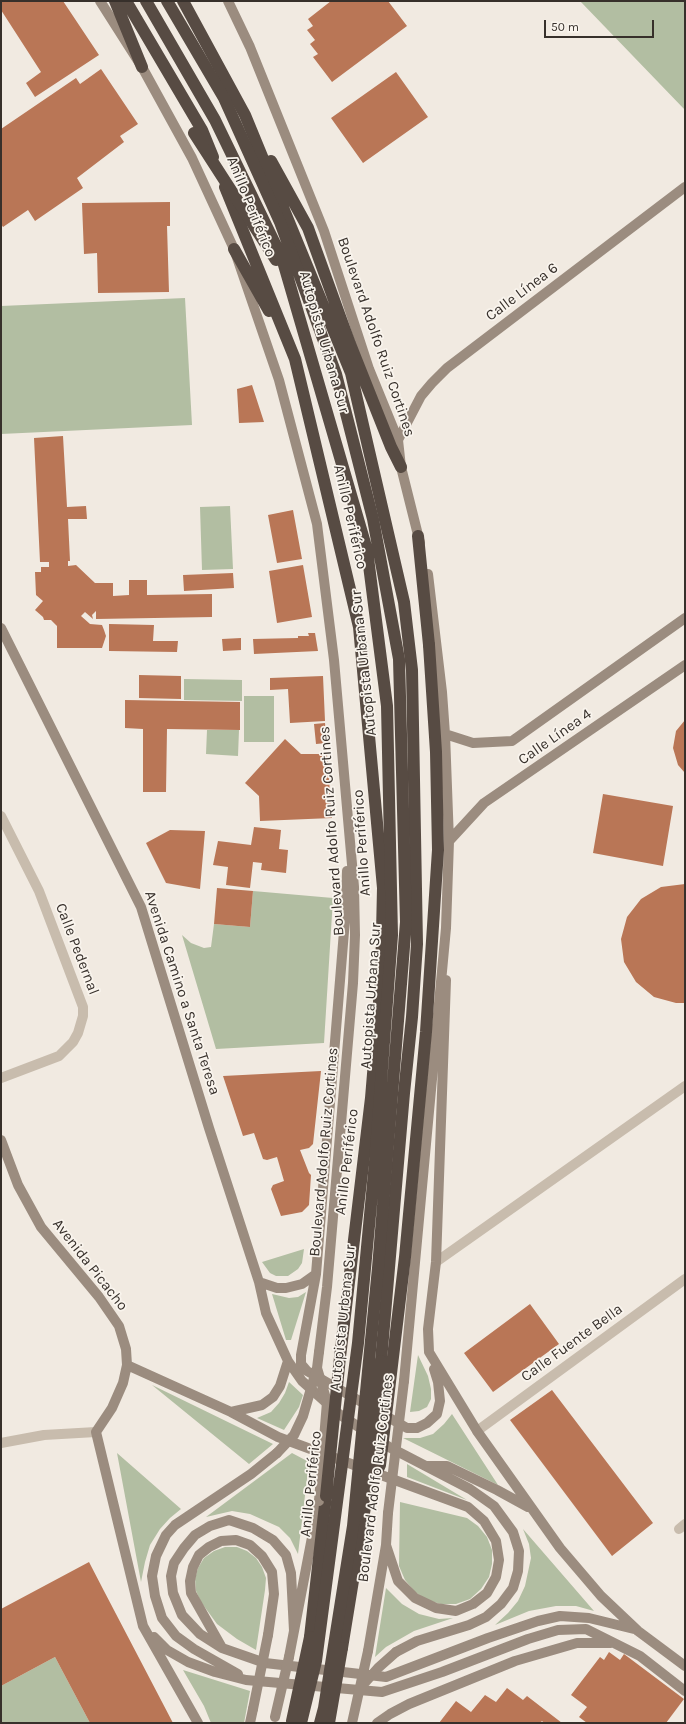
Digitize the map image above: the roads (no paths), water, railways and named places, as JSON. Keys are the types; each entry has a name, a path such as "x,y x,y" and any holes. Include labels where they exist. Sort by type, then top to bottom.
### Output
{"highway":[{"path":"116,1 142,66"},
{"path":"116,1 194,133 289,279"},
{"name":"Anillo Periférico","path":"126,1 202,130 295,359 359,627 383,888 381,978 371,1098 322,1498 310,1637 295,1722"},
{"name":"Autopista Urbana Sur","path":"146,1 215,120 282,258 367,550 388,706 392,936 376,1162 358,1343 316,1661 295,1722"},
{"name":"Autopista Urbana Sur","path":"167,1 224,98 280,222 336,374 373,519 399,659 406,922 378,1268 352,1526 324,1708 320,1723"},
{"name":"Anillo Periférico","path":"183,1 245,115 351,373 404,602 412,670 417,944 381,1361 365,1507 329,1723"},
{"path":"245,115 308,228 356,359 391,447 401,467"},
{"path":"234,249 295,359"},
{"path":"352,1526 380,1465 405,1257 426,1032 438,850 436,752 429,645 418,536"}],"main road":[{"name":"Boulevard Adolfo Ruiz Cortines","path":"100,1 142,66 192,158 234,249 279,380 317,524 334,660 354,888 355,935 353,983 327,1286 317,1368 328,1402 322,1498 289,1657 274,1720"},
{"name":"Boulevard Adolfo Ruiz Cortines","path":"228,1 250,47 324,231 369,370 398,440 401,467 428,574 442,692 449,841 446,928 404,1381 388,1513 386,1545 368,1651 352,1723"},
{"name":"Calle Línea 6","path":"398,440 422,396 432,382 447,368 685,187"},
{"name":"Calle Línea 4","path":"445,734 473,743 512,741 685,618"},
{"name":"Avenida Camino a Santa Teresa","path":"1,628 141,907 212,1135 260,1282 266,1314 288,1360 302,1381 339,1414 390,1447 470,1489 494,1506 513,1532 519,1551 518,1570 512,1588 501,1604 486,1617 469,1625 417,1641 396,1652 378,1668 360,1688"},
{"name":"Calle Línea 4","path":"449,841 484,803 685,665"},
{"path":"348,826 346,907 316,1274 301,1355 301,1364 308,1371 407,1428 417,1428 427,1423 437,1414 440,1401 438,1382 429,1352 428,1329 436,1262 447,1001 446,928"},
{"name":"Avenida Picacho","path":"1,1140 18,1185 41,1227 99,1297 118,1326 126,1349 127,1365 123,1383 112,1408 96,1432"},
{"path":"260,1282 277,1288 286,1288 302,1284 316,1274"},
{"path":"429,1352 477,1431 530,1508 560,1548 601,1596 638,1630 685,1666"},
{"path":"231,1412 262,1405 273,1397 280,1386 288,1360"},
{"path":"127,1365 304,1447 468,1507 484,1521 496,1541 499,1560 496,1577 487,1593 473,1604 456,1611 436,1608 415,1598 398,1581 386,1545"},
{"path":"246,1680 194,1649 176,1636 162,1618 155,1596 152,1576 156,1556 166,1535 175,1525 252,1474 277,1453 294,1435 303,1416 317,1368"},
{"path":"96,1432 143,1626 198,1723"},
{"path":"424,1466 447,1466 530,1508"},
{"path":"294,1631 291,1573 286,1555 273,1540 253,1528 229,1520 210,1526 195,1535 174,1563 171,1576 173,1593 182,1615 200,1634 222,1648 265,1663 386,1677 488,1638 538,1621 560,1616 589,1618 638,1630"},
{"path":"222,1648 192,1593 190,1582 193,1567 199,1555 209,1547 221,1541 236,1540 250,1545 262,1556 272,1572 274,1594 268,1635 250,1723"},
{"path":"143,1626 167,1650 188,1662 215,1672 246,1680 382,1692 442,1672 528,1639 558,1630 586,1629 640,1656 685,1691"},
{"path":"378,1723 390,1714 409,1704 515,1661 577,1643 613,1643"}],"street":[{"name":"Calle Pedernal","path":"1,816 39,891 83,1007 83,1016 78,1033 73,1042 59,1056 1,1078"},
{"path":"436,1262 685,1086"},
{"name":"Calle Fuente Bella","path":"477,1431 685,1279"},
{"path":"1,1443 44,1435 96,1432"}]}
